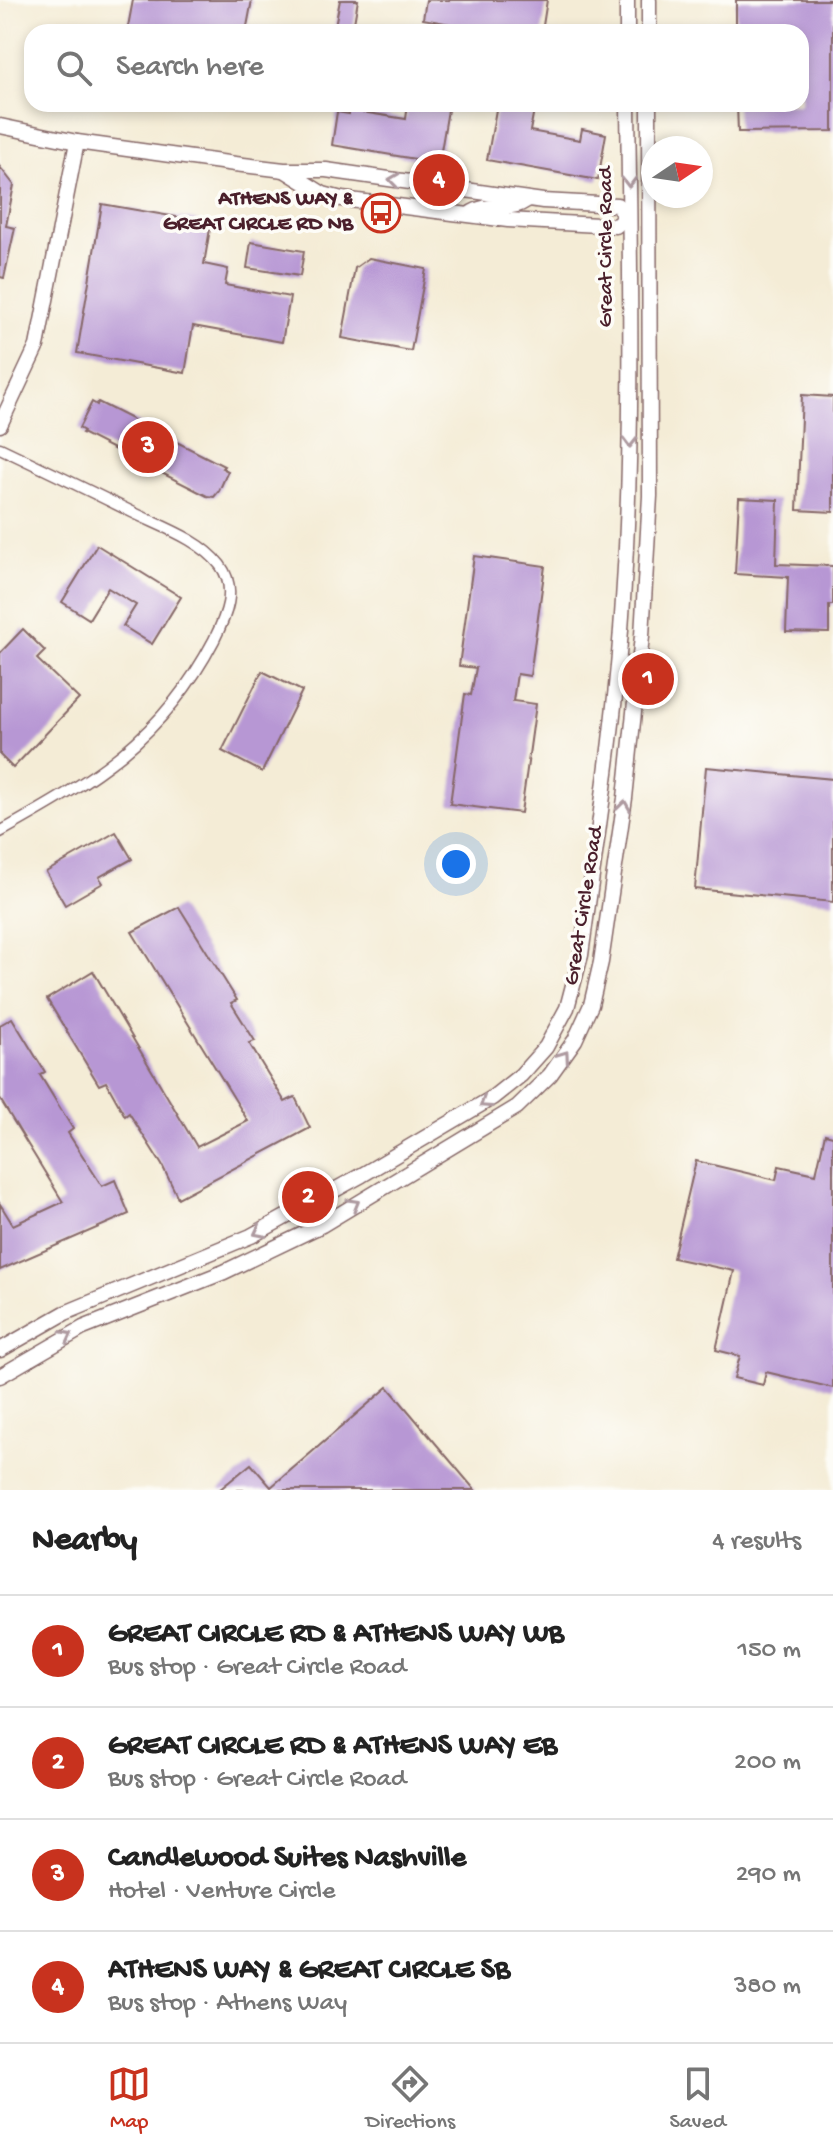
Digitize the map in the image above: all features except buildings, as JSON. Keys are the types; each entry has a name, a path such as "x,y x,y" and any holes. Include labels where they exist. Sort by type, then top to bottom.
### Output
{"street":[{"path":"627,0 627,24"},
{"path":"649,0 649,24"},
{"name":"Great Circle Road","path":"0,1350 65,1313 251,1236 362,1175 505,1089 533,1063 557,1029 574,986 581,955 603,800 618,661 630,444 628,112"},
{"name":"Great Circle Road","path":"0,1376 83,1328 224,1272 322,1225 517,1107 550,1075 575,1040 591,1005 601,962 625,798 642,636 650,496 649,112"},
{"path":"0,126 77,142 284,170 326,170 528,199 617,205 627,218"},
{"path":"0,425 37,346 77,142"},
{"path":"284,170 323,194 342,199 469,215 616,226 627,218 651,218"},
{"path":"469,215 481,207 520,206 528,199"},
{"path":"0,448 202,549 221,567 228,582 229,597 222,625 203,661 159,720 92,779 0,832"}],"place":[{"name":"ATHENS WAY & GREAT CIRCLE SB","path":"439,180"},
{"name":"ATHENS WAY & GREAT CIRCLE RD NB","path":"381,213"},
{"name":"Candlewood Suites Nashville","path":"148,447"},
{"name":"GREAT CIRCLE RD & ATHENS WAY WB","path":"648,679"},
{"name":"GREAT CIRCLE RD & ATHENS WAY EB","path":"308,1197"}]}
